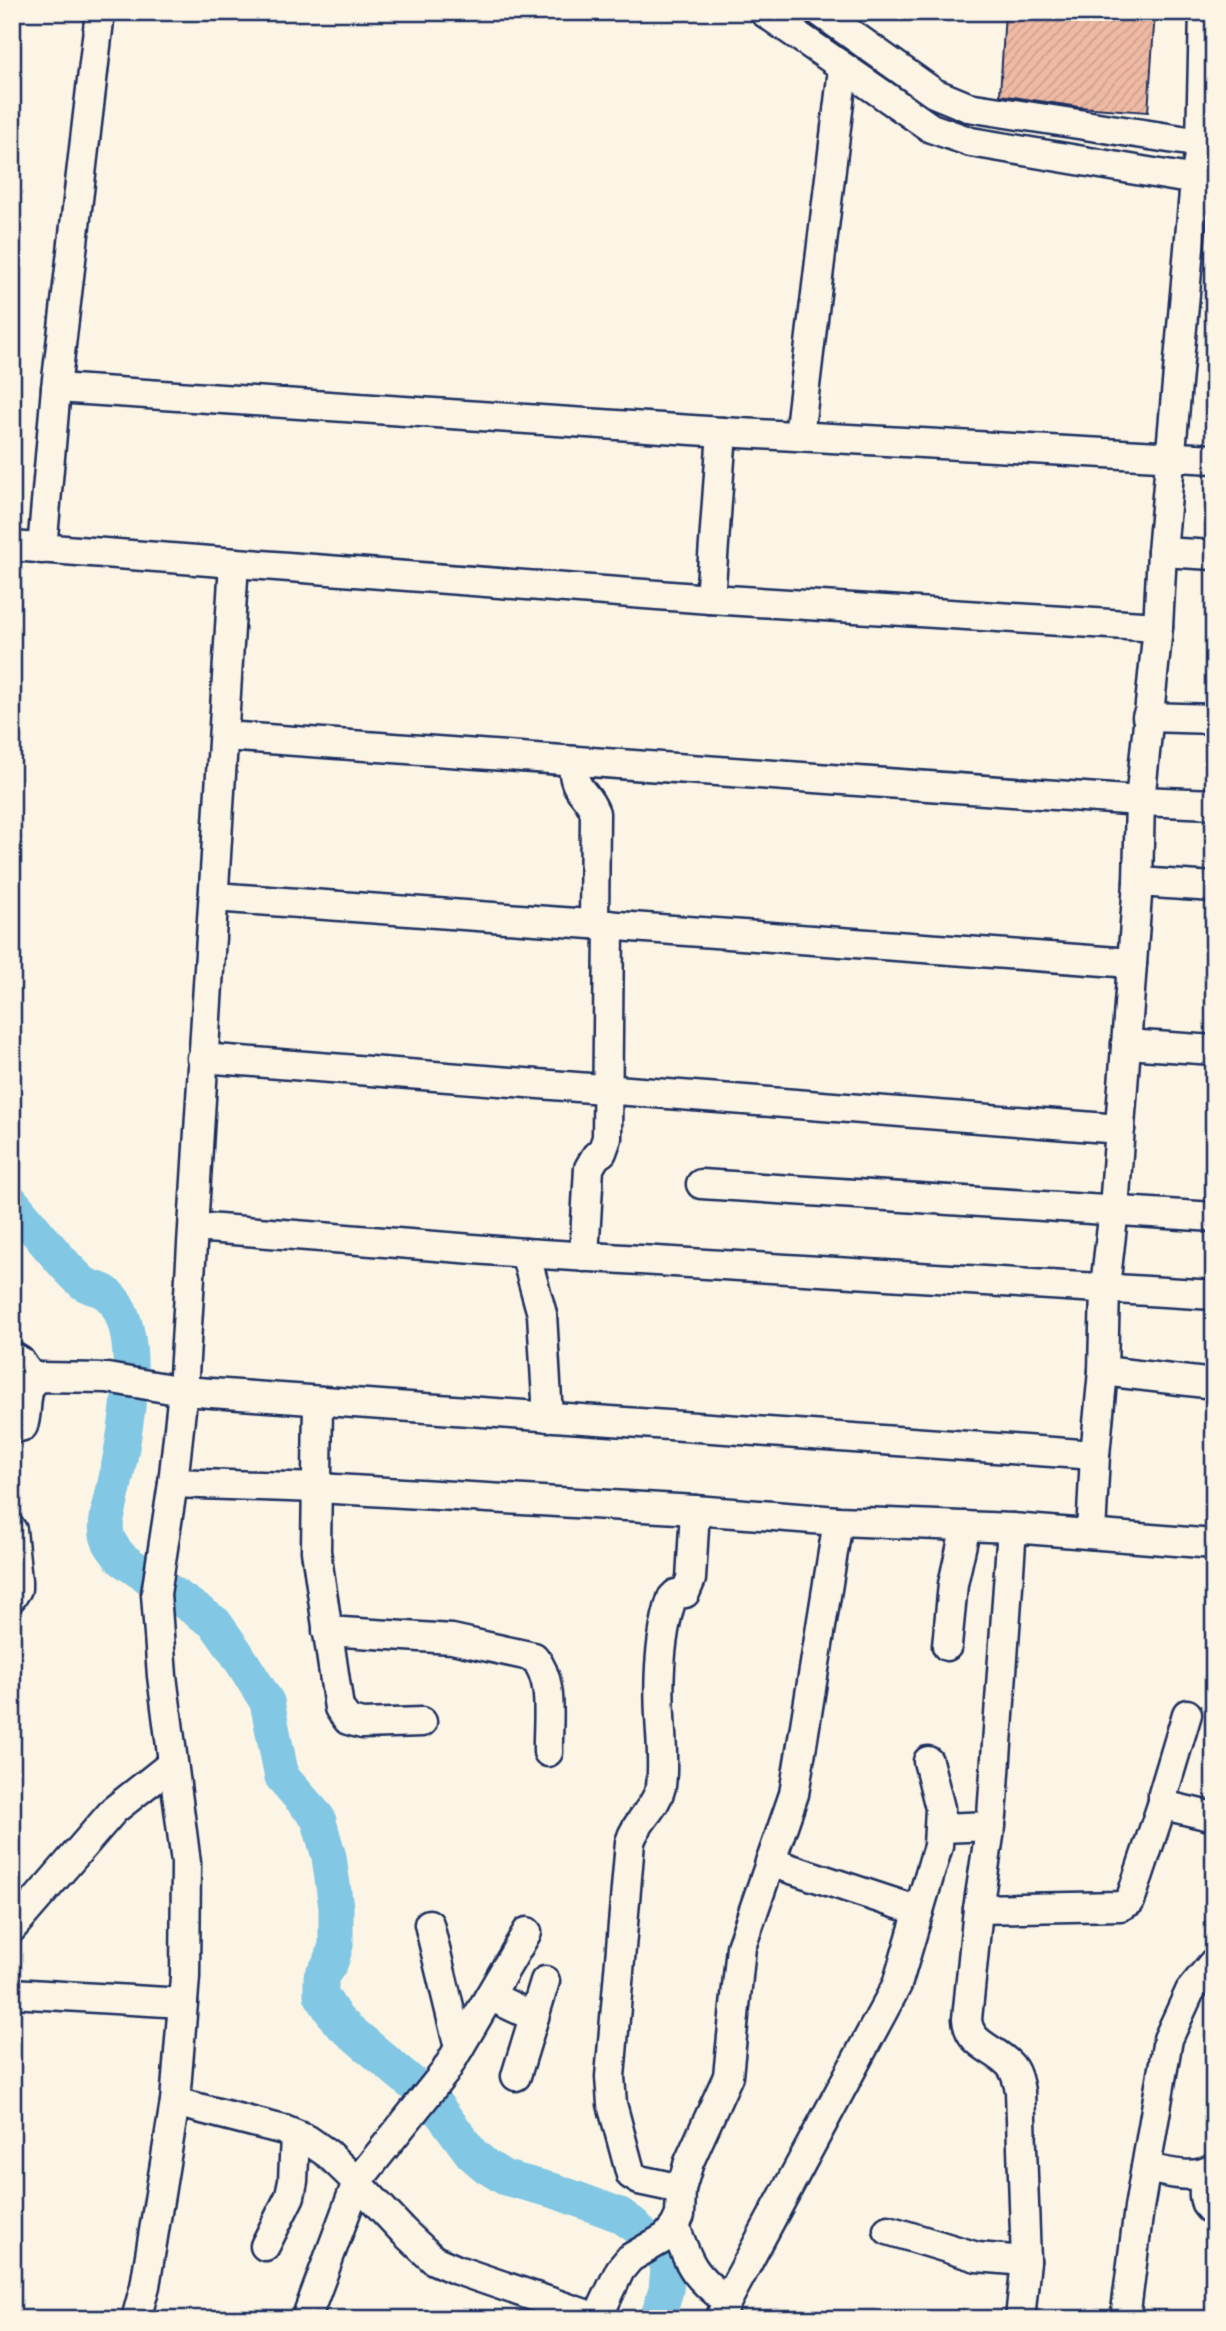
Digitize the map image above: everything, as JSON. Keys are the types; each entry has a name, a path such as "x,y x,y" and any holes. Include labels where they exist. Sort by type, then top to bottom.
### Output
{"street":[{"path":"43,549 57,388 100,12"},
{"path":"764,12 931,128 971,142 1204,182"},
{"path":"820,12 934,93 968,107 1208,143"},
{"path":"1091,1534 1103,1371 1105,1287 1120,1129 1147,717 1158,627 1171,456 1208,143 1204,12"},
{"path":"799,436 844,69"},
{"path":"57,388 722,432 1214,459"},
{"path":"710,599 722,432"},
{"path":"12,546 710,599 1158,627"},
{"path":"1162,552 1214,555"},
{"path":"136,2319 145,2286 174,2102 183,2003 186,1863 162,1676 156,1594 173,1483 183,1391 233,563"},
{"path":"1147,717 1214,719"},
{"path":"224,736 1214,804"},
{"path":"573,761 576,786 592,806 594,813 602,925 607,1090 606,1145 589,1168 584,1257"},
{"path":"1138,882 1214,887"},
{"path":"214,897 1132,963"},
{"path":"1126,1044 1214,1050"},
{"path":"202,1058 1120,1129"},
{"path":"701,1184 1214,1217"},
{"path":"194,1227 524,1253 1214,1295"},
{"path":"524,1253 542,1314 548,1417"},
{"path":"12,1356 20,1361 33,1380"},
{"path":"1103,1371 1214,1384"},
{"path":"12,1429 23,1426 29,1386 33,1380 39,1377 107,1378 183,1391 1095,1455"},
{"path":"318,1401 316,1551 339,1708 348,1720 362,1724 422,1722"},
{"path":"173,1483 318,1488 838,1521 1012,1528 1214,1544"},
{"path":"681,2189 639,2180 631,2175 612,2104 610,2059 629,1842 633,1831 659,1795 663,1756 660,1662 672,1598 685,1592 691,1579 695,1510"},
{"path":"174,2102 308,2140 328,2154 434,2260 597,2318 620,2270 670,2231 680,2215 681,2189 689,2162 728,2076 732,2061 741,1947 794,1794 838,1521"},
{"path":"947,1646 953,1584 966,1526"},
{"path":"1012,1528 991,1826 978,1909 967,2028 971,2036 1009,2064 1016,2075 1020,2091 1026,2261 1020,2319"},
{"path":"12,1530 17,1589 12,1597"},
{"path":"327,1631 452,1639 534,1657 547,1678 548,1752"},
{"path":"978,1909 1121,1906 1130,1901 1163,1802 1163,1794 1187,1714"},
{"path":"670,2231 688,2263 723,2310 897,1985 941,1828 940,1808 928,1760"},
{"path":"12,1928 114,1810 172,1764"},
{"path":"1163,1802 1172,1807 1214,1817"},
{"path":"941,1828 991,1826"},
{"path":"770,1862 919,1911"},
{"path":"429,1924 452,2060"},
{"path":"306,2319 357,2182 452,2060 527,1932"},
{"path":"1125,2319 1146,2168 1168,2039 1190,1992 1214,1963"},
{"path":"516,2076 545,1981"},
{"path":"12,1993 183,2003"},
{"path":"489,1996 534,2017"},
{"path":"265,2246 290,2196 295,2135"},
{"path":"1146,2168 1193,2176 1209,2171 1204,2200 1214,2212"},
{"path":"888,2230 977,2257 1026,2261"}],"building":[{"path":"1005,12 1155,12 1148,112 1079,107 1000,95"}],"waterway":[{"path":"12,1202 72,1273 85,1284 106,1293 120,1311 128,1337 129,1401 107,1519 106,1531 109,1540 122,1559 215,1623 267,1702 282,1777 318,1818 329,1857 336,1907 336,1945 331,1962 321,1977 321,1995 338,2021 432,2100 472,2154 486,2166 505,2178 555,2191 620,2215 634,2225 665,2259 668,2267 666,2290 657,2319"}]}
